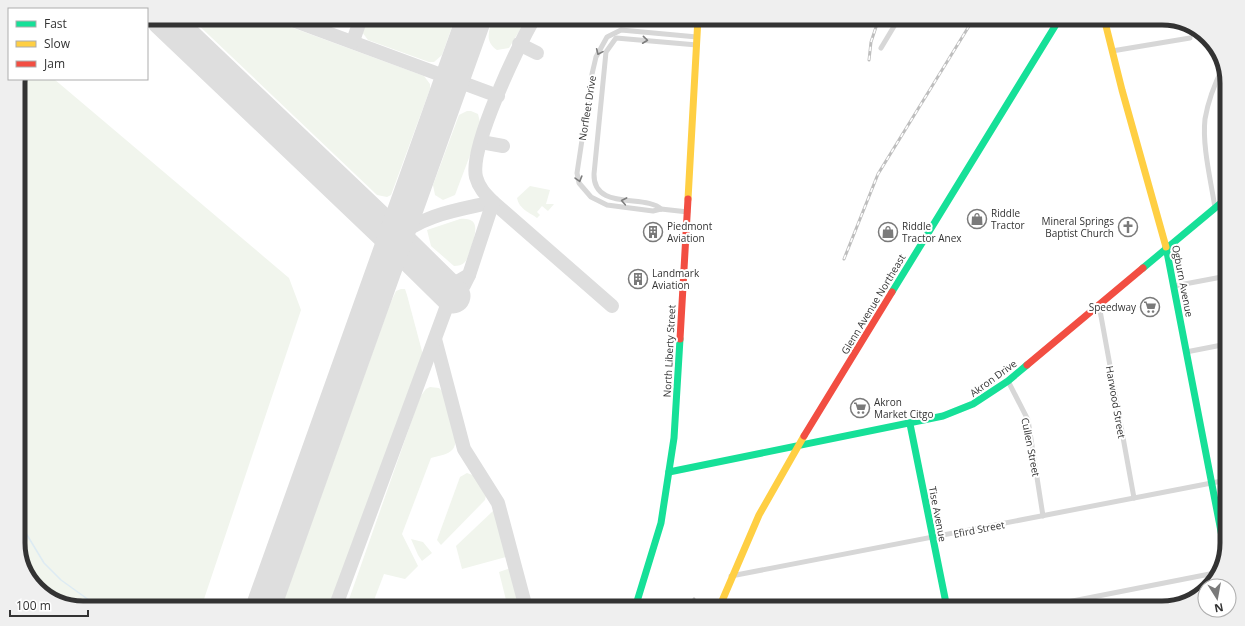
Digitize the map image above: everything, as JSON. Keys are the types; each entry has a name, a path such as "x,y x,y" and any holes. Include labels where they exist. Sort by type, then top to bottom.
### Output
{"street":[{"name":"North Liberty Street","path":"636,601 661,523 674,438 698,25"},
{"path":"881,48 895,25"},
{"name":"Glenn Avenue Northeast","path":"722,601 731,576 759,515 796,448 1056,25"},
{"name":"Ogburn Avenue","path":"1106,25 1167,249 1220,527"},
{"name":"Norfleet Drive","path":"688,212 661,209 653,211 607,205 595,201 579,183 577,178 591,79 596,57 600,47 607,38 619,31 697,37"},
{"path":"624,31 624,38 697,45"},
{"path":"667,34 667,42"},
{"name":"Norfleet Drive","path":"624,38 616,38 606,52 594,178 598,188 605,195 627,202 657,206 661,209"},
{"path":"1112,51 1190,38"},
{"path":"1215,208 1207,154 1205,121 1210,98 1220,75"},
{"name":"Akron Drive","path":"669,472 796,448 910,424 943,416 973,404 1008,381 1220,204"},
{"path":"1174,286 1220,277"},
{"name":"Harwood Street","path":"1099,305 1134,498"},
{"path":"1186,352 1220,345"},
{"name":"Cullen Street","path":"1008,381 1028,420 1043,516"},
{"name":"Tise Avenue","path":"910,424 946,601"},
{"name":"Efird Street","path":"731,576 1220,481"},
{"path":"1073,601 1211,574"}],"shaded area":[{"path":"198,25 285,25 424,76 430,84 430,89 391,195 387,197 377,195"},
{"path":"327,25 336,25 336,27"},
{"path":"346,25 354,25 348,27"},
{"path":"364,25 453,25 442,55 434,62 429,62 368,40 362,32"},
{"path":"491,25 523,25 509,48 497,50 490,43"},
{"path":"25,80 55,80 289,278 301,310 203,601 75,601 57,595 45,587 31,569 25,547"},
{"path":"467,111 478,114 481,126 455,195 443,200 435,195 433,185 459,115"},
{"path":"530,186 550,190 546,204 554,204 548,211 542,206 537,212 540,215 537,218 522,208 517,198"},
{"path":"460,219 472,221 475,232 466,261 461,265 454,266 431,246 427,230"},
{"path":"405,289 423,355 334,601 284,601 390,304 396,291"},
{"path":"430,387 439,388 443,392 453,420 456,437 453,449 448,453 431,458 402,534 418,566 405,579 384,574 374,601 348,601 420,397 426,389"},
{"path":"467,473 475,476 486,495 485,500 441,545 437,540 460,477"},
{"path":"493,511 497,514 506,557 462,569 456,546"},
{"path":"411,539 423,542 432,553 422,561"},
{"path":"511,568 519,601 506,601 499,572"}],"waterway":[{"path":"25,532 44,563 61,580 90,601"}],"taxiway":[{"path":"306,25 498,96"},
{"path":"353,41 359,25"},
{"path":"338,601 448,303 464,285 469,275 493,202 481,188 476,177 476,163 480,144 496,97 530,25"},
{"path":"519,44 537,53"},
{"path":"481,142 503,146"},
{"path":"395,239 417,224 429,218 493,202 612,306"},
{"path":"364,209 395,222 415,221"},
{"path":"435,278 457,282 469,275"},
{"path":"435,339 464,449 498,503 524,601"}],"runway":[{"path":"170,25 453,296"},
{"path":"266,601 471,25"}],"railway":[{"path":"869,60 871,42 877,25"},
{"path":"844,259 878,174 970,25"}],"traffic: fast":[{"path":"892,292 1056,25"},
{"path":"1143,268 1220,204"},
{"path":"1166,247 1220,526"},
{"path":"637,601 661,523 674,438 680,339"},
{"path":"669,472 943,416 973,404 1008,381 1027,365"},
{"path":"910,424 946,601"}],"traffic: slow":[{"path":"688,199 698,25"},
{"path":"1106,25 1122,90 1166,247"},
{"path":"722,601 759,515 804,436"}],"traffic: jam":[{"path":"680,339 688,199"},
{"path":"1027,365 1143,268"},
{"path":"804,436 892,292"}],"place":[{"name":"Riddle Tractor","path":"977,219"},
{"name":"Mineral Springs Baptist Church","path":"1128,227"},
{"name":"Piedmont Aviation","path":"653,232"},
{"name":"Riddle Tractor Anex","path":"888,232"},
{"name":"Landmark Aviation","path":"638,279"},
{"name":"Speedway","path":"1150,307"},
{"name":"Akron Market Citgo","path":"860,408"}]}
